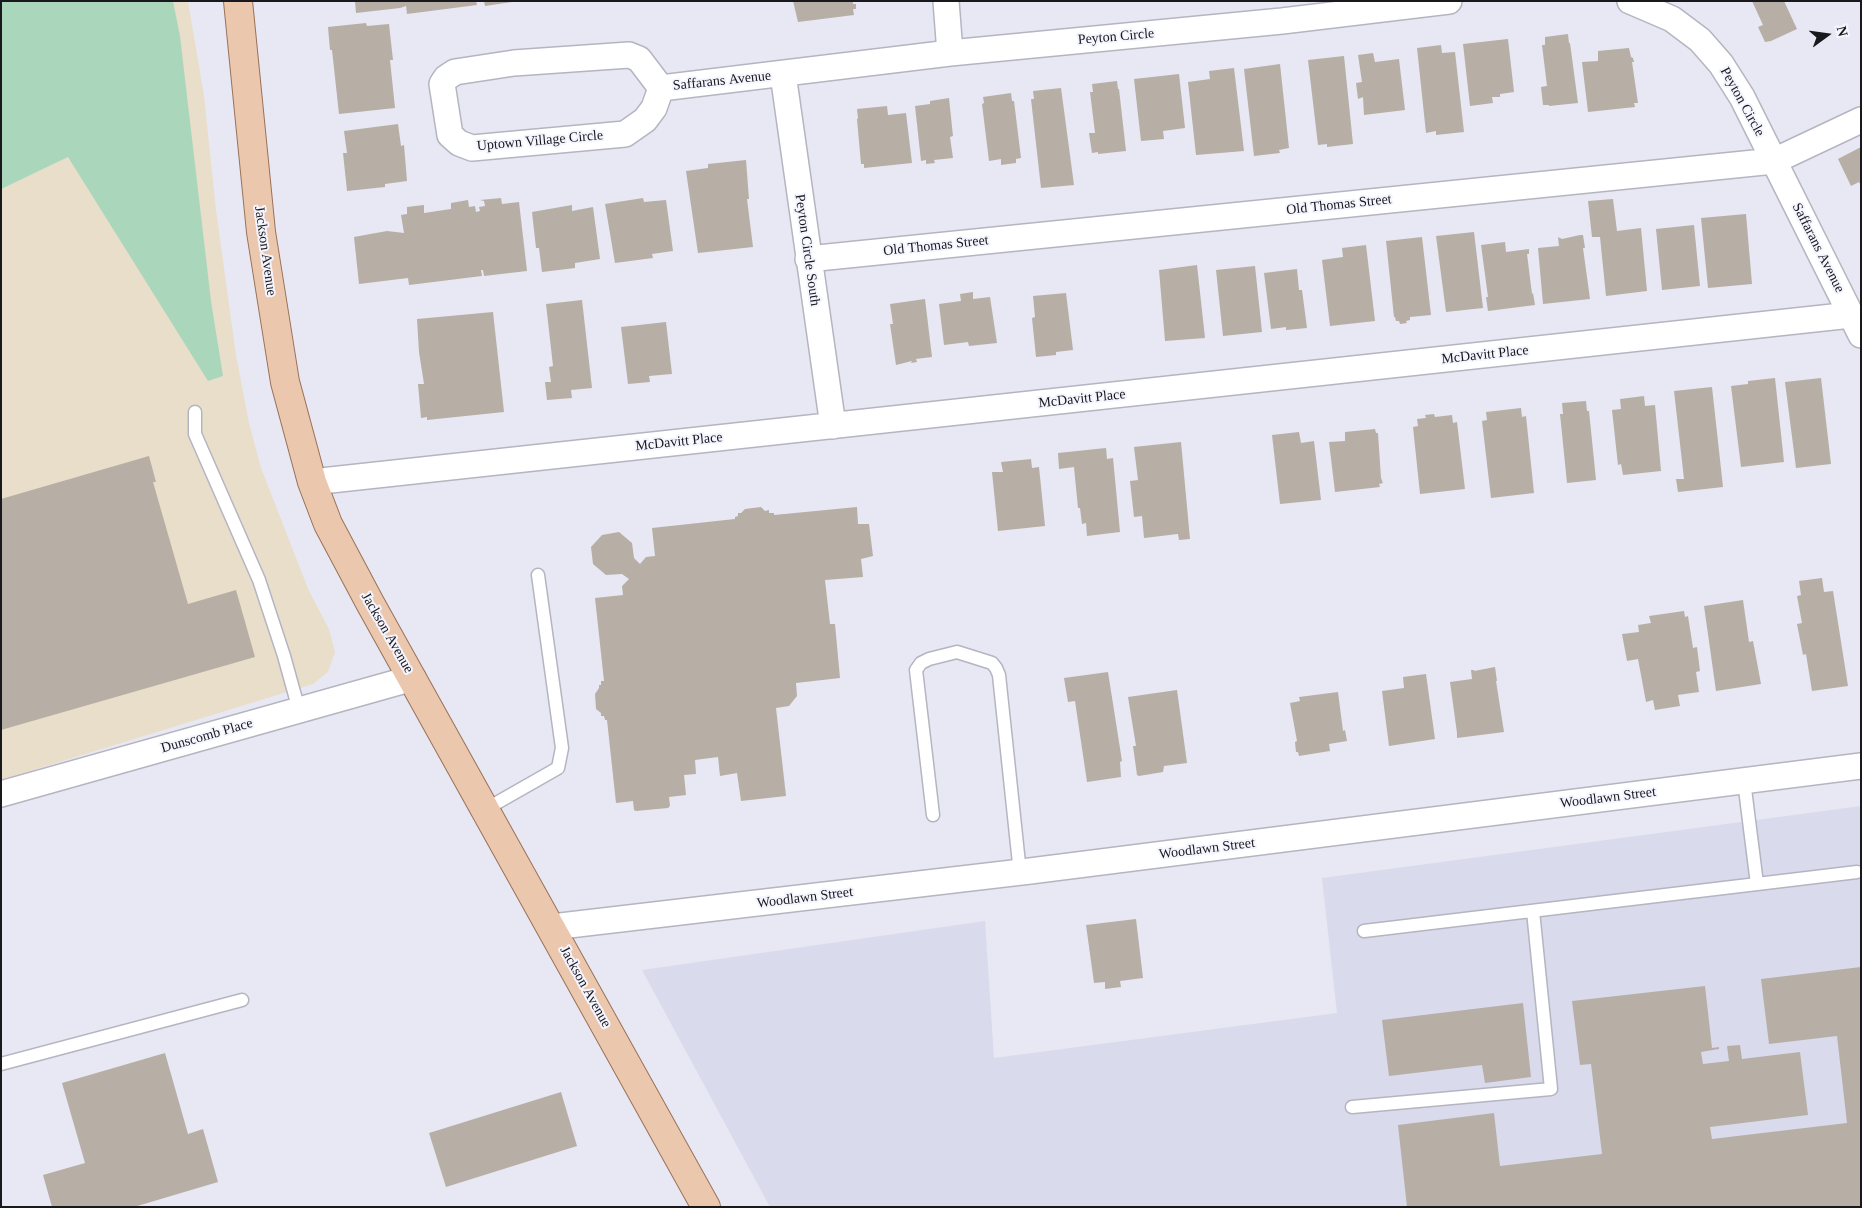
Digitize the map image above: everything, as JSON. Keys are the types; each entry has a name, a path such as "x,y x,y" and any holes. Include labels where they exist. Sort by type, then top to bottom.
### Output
{"main road":[{"name":"Jackson Avenue","path":"238,1 263,241 285,382 312,482 328,524 348,564 552,927 706,1207"}],"street":[{"path":"946,1 950,53"},
{"name":"Peyton Circle","path":"783,74 1281,11 1449,1"},
{"name":"Peyton Circle","path":"1630,1 1672,19 1700,40 1721,64 1742,97 1774,161"},
{"name":"Uptown Village Circle","path":"629,55 639,59 661,88 654,108 645,120 625,134 472,148 459,143 450,135 442,84 446,78 455,72 514,63 629,55"},
{"name":"Saffarans Avenue","path":"661,88 783,74"},
{"name":"Peyton Circle South","path":"783,74 833,426"},
{"name":"Old Thomas Street","path":"808,259 1774,161 1861,120"},
{"name":"Saffarans Avenue","path":"1774,161 1856,325"},
{"name":"McDavitt Place","path":"312,482 833,426 1856,325"},
{"name":"Dunscomb Place","path":"1,794 412,678"},
{"name":"Woodlawn Street","path":"552,927 1020,872 1861,766"}],"lane":[{"path":"195,412 195,434 259,580 284,656 299,710"},
{"path":"486,809 558,768 562,748 538,576"},
{"path":"933,815 916,670 921,663 929,659 957,652 992,663 996,668 1020,872"},
{"path":"1744,781 1757,884"},
{"path":"1364,930 1857,872"},
{"path":"1352,1107 1551,1088 1533,911"},
{"path":"1,1064 242,1000"}],"shaded area":[{"path":"1,1 188,1 204,96 216,210 236,355 249,423 261,468 309,591 329,629 335,652 328,672 313,684 1,780"},
{"path":"1861,806 1861,1207 770,1207 642,970 985,921 994,1058 1337,1013 1322,878"}],"green space":[{"path":"1,1 173,1 180,36 211,301 223,376 208,381 68,157 1,189"}],"building":[{"path":"355,1 476,1 477,5 407,14 406,6 356,13"},
{"path":"484,1 512,1 512,2 485,6"},
{"path":"793,1 853,1 853,4 856,4 856,9 853,9 854,15 798,22"},
{"path":"1752,1 1784,1 1797,29 1765,42 1758,27 1763,25"},
{"path":"366,23 367,26 389,24 393,60 390,60 395,108 339,114 328,27"},
{"path":"1568,34 1578,103 1543,105 1541,87 1547,86 1542,45 1545,45 1545,37"},
{"path":"1508,39 1514,92 1500,94 1500,97 1492,97 1493,103 1470,106 1463,44"},
{"path":"1441,45 1442,53 1455,52 1464,132 1436,135 1436,131 1426,133 1417,48"},
{"path":"1629,48 1634,62 1632,62 1638,103 1634,103 1635,107 1588,112 1582,62 1598,61 1598,51"},
{"path":"1373,53 1375,62 1399,59 1405,110 1364,115 1363,97 1358,99 1356,83 1362,82 1358,55"},
{"path":"1344,56 1353,144 1327,147 1327,144 1318,145 1308,60"},
{"path":"1280,64 1289,148 1279,150 1280,153 1254,156 1244,69"},
{"path":"1234,68 1244,151 1196,155 1188,82 1210,79 1209,71"},
{"path":"1179,74 1185,128 1163,131 1164,139 1141,141 1134,79"},
{"path":"1117,81 1126,151 1092,153 1089,133 1095,133 1090,92 1093,92 1092,84"},
{"path":"1061,88 1074,185 1041,188 1031,99 1034,99 1033,91"},
{"path":"1011,93 1012,101 1014,101 1021,158 1016,159 1016,163 1001,165 1001,159 989,161 982,104 984,103 983,97"},
{"path":"949,98 953,136 950,137 953,158 934,160 935,163 926,164 926,160 921,161 915,106"},
{"path":"887,106 888,115 906,113 912,163 864,168 864,164 861,164 857,109"},
{"path":"398,124 401,146 404,145 407,181 385,184 385,187 347,191 343,153 347,153 344,131"},
{"path":"1861,147 1861,186 1859,182 1851,186 1838,159"},
{"path":"746,160 749,199 747,199 753,247 698,253 686,171 708,168 708,164"},
{"path":"501,198 502,204 519,202 527,271 484,276 483,270 481,270 482,276 409,285 408,278 359,284 354,237 387,231 404,233 401,215 407,214 407,207 424,205 424,213 451,209 451,203 468,200 469,207 475,206 476,212 480,211 479,207 485,206 484,201 480,200"},
{"path":"643,198 644,202 666,200 673,251 652,254 653,258 615,263 605,204"},
{"path":"1613,199 1617,231 1641,228 1647,291 1606,296 1600,237 1592,237 1588,201"},
{"path":"572,205 572,211 593,207 600,259 575,263 575,268 542,272 539,248 536,248 532,212"},
{"path":"1746,214 1752,284 1708,288 1701,218"},
{"path":"1694,225 1700,286 1662,290 1656,229"},
{"path":"1474,232 1483,308 1446,312 1436,236"},
{"path":"1583,235 1590,299 1543,304 1538,248 1559,246 1558,237 1562,239"},
{"path":"1422,237 1431,315 1410,317 1410,320 1406,321 1407,323 1400,324 1394,317 1386,241"},
{"path":"1505,242 1506,252 1529,249 1529,254 1527,254 1535,305 1488,311 1481,245"},
{"path":"1366,245 1375,321 1330,326 1322,260 1343,257 1342,248"},
{"path":"1197,265 1205,338 1165,341 1159,270"},
{"path":"1255,266 1262,332 1223,336 1216,270"},
{"path":"1297,269 1299,290 1302,290 1307,328 1286,330 1286,327 1271,329 1264,273"},
{"path":"973,292 973,299 990,297 997,343 969,346 968,342 944,345 939,304 961,301 960,294"},
{"path":"1066,293 1073,350 1056,352 1056,355 1036,357 1032,318 1035,317 1033,296"},
{"path":"925,299 932,357 916,359 917,362 911,363 912,361 896,365 890,324 893,324 890,304"},
{"path":"582,300 592,388 571,390 572,398 547,400 545,382 551,382 549,367 553,366 546,304"},
{"path":"493,312 504,412 427,420 427,417 421,418 418,384 424,384 419,352 417,319"},
{"path":"666,322 672,374 649,376 650,382 628,384 621,327"},
{"path":"1775,378 1784,462 1741,467 1731,386 1748,384 1748,381"},
{"path":"1821,378 1831,464 1796,468 1785,382"},
{"path":"1712,387 1723,487 1678,492 1676,479 1684,479 1674,391"},
{"path":"1644,396 1645,406 1655,405 1661,471 1623,475 1621,464 1618,465 1612,410 1621,409 1620,399"},
{"path":"1586,401 1587,411 1589,411 1596,480 1567,483 1560,414 1563,414 1562,403"},
{"path":"1521,408 1522,417 1526,416 1534,493 1491,498 1482,421 1487,420 1486,412"},
{"path":"1434,414 1435,417 1452,415 1453,423 1457,422 1465,489 1420,494 1413,427 1418,426 1417,419 1426,418 1425,415"},
{"path":"1375,429 1376,433 1378,433 1383,483 1379,484 1380,487 1335,492 1329,442 1345,441 1345,432"},
{"path":"1299,432 1301,443 1314,441 1321,500 1280,504 1272,435"},
{"path":"1181,442 1190,539 1179,540 1178,534 1144,538 1142,516 1134,517 1130,481 1138,480 1134,447"},
{"path":"1106,448 1107,459 1113,458 1120,532 1087,536 1086,523 1082,524 1080,508 1078,508 1074,467 1059,469 1058,453"},
{"path":"149,456 156,482 153,482 188,604 236,590 255,657 1,730 1,499"},
{"path":"1031,459 1032,468 1039,467 1045,526 998,531 992,472 1003,472 1001,462"},
{"path":"761,507 765,511 769,510 769,513 774,513 774,515 857,507 858,524 869,524 873,556 861,559 863,577 825,580 830,624 835,624 840,678 796,683 797,696 789,706 776,708 786,796 741,801 737,773 720,776 718,757 695,760 696,774 684,775 686,795 669,797 670,806 668,808 636,811 634,810 633,801 616,803 607,720 596,709 595,694 599,685 601,685 601,681 604,681 595,598 623,595 622,586 629,579 622,574 606,575 593,564 591,547 602,535 619,532 632,543 634,558 640,564 646,557 655,556 652,528 735,519 738,513 745,509"},
{"path":"1822,578 1824,592 1833,591 1848,686 1812,691 1806,654 1803,655 1797,624 1802,623 1797,596 1801,595 1799,581"},
{"path":"1743,600 1749,642 1753,641 1761,684 1716,691 1704,606"},
{"path":"1684,611 1685,617 1688,616 1693,648 1697,647 1700,671 1696,672 1699,692 1678,695 1680,706 1655,710 1653,700 1646,702 1638,659 1627,661 1622,634 1639,632 1638,625 1651,623 1649,616"},
{"path":"1495,667 1504,732 1457,738 1450,682 1472,679 1471,670"},
{"path":"1108,672 1122,761 1120,762 1121,777 1087,782 1075,701 1068,702 1064,678"},
{"path":"1426,674 1435,739 1389,746 1382,691 1404,688 1403,677"},
{"path":"1177,690 1187,763 1164,766 1163,772 1139,776 1137,775 1133,746 1136,746 1128,697"},
{"path":"1338,692 1343,731 1345,730 1347,741 1329,744 1330,751 1299,756 1298,752 1296,752 1295,742 1297,741 1290,703 1300,701 1299,697"},
{"path":"1136,919 1143,978 1120,981 1121,987 1105,989 1105,982 1094,983 1086,925"},
{"path":"1861,967 1861,1207 1407,1207 1398,1125 1494,1113 1500,1166 1602,1154 1591,1064 1580,1065 1572,1001 1705,986 1712,1048 1719,1047 1719,1049 1701,1052 1703,1064 1729,1061 1727,1046 1740,1045 1742,1059 1800,1052 1808,1115 1710,1127 1712,1139 1847,1123 1837,1036 1769,1044 1761,979"},
{"path":"1523,1003 1531,1077 1485,1083 1482,1065 1389,1076 1382,1020"},
{"path":"165,1053 188,1134 203,1129 218,1182 134,1207 52,1207 43,1175 85,1163 62,1083"},
{"path":"561,1092 577,1146 446,1187 429,1133"}]}
